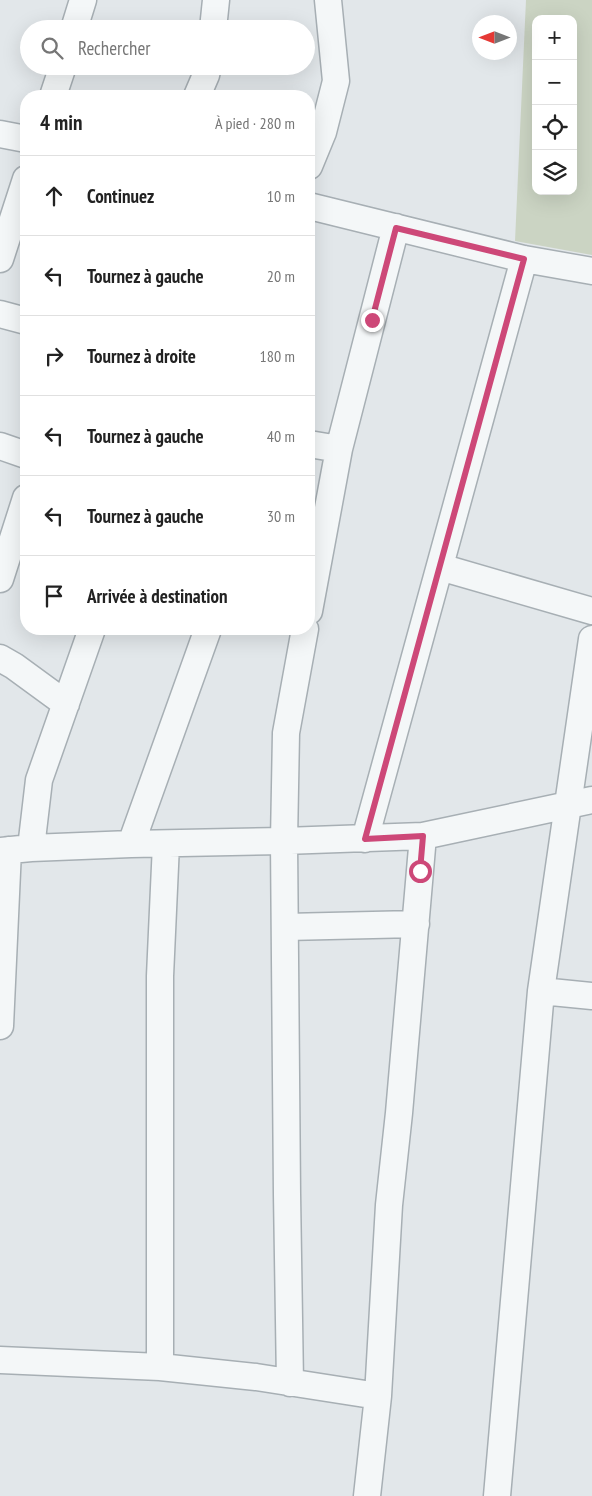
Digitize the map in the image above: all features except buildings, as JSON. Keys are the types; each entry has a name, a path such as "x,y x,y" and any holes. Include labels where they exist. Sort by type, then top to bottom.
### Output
{"street":[{"path":"77,20 83,0"},
{"path":"215,20 216,0"},
{"path":"315,152 324,132 336,81 328,0"},
{"path":"55,90 60,75"},
{"path":"200,90 206,75"},
{"path":"0,134 20,138"},
{"path":"0,259 20,197"},
{"path":"315,208 524,259 592,271"},
{"path":"315,579 339,449 396,228"},
{"path":"365,839 524,259"},
{"path":"0,314 20,319"},
{"path":"315,445 339,449"},
{"path":"0,446 20,453"},
{"path":"0,579 20,517"},
{"path":"440,567 592,611"},
{"path":"0,1026 13,850 90,635"},
{"path":"131,844 206,635"},
{"path":"290,1383 284,841 286,734 304,635"},
{"path":"497,1496 541,991 580,803 592,639"},
{"path":"0,658 66,704"},
{"path":"13,850 131,844 423,836 580,803"},
{"path":"367,1496 378,1396 390,1205 423,836"},
{"path":"160,1367 160,976 166,844"},
{"path":"286,927 416,924"},
{"path":"541,991 592,996"},
{"path":"0,1360 160,1367 378,1396"}],"green space":[{"path":"526,0 592,0 592,255 515,241"}],"route":[{"path":"372,320 396,228 524,259 365,839 423,836 420,871"}]}
